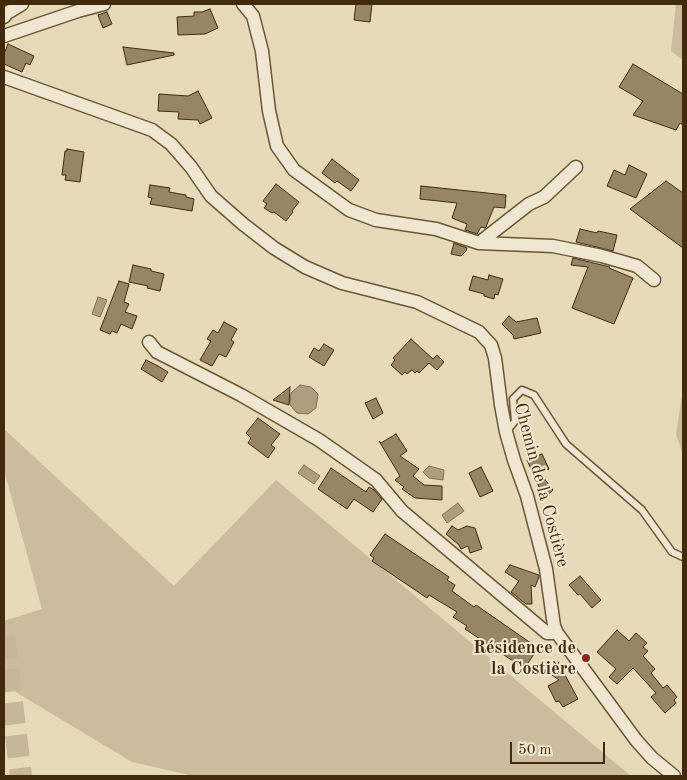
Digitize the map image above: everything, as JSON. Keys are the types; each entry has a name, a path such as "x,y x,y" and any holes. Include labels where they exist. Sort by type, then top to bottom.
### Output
{"street":[{"path":"4,17 22,4"},
{"path":"4,36 104,4"},
{"path":"243,4 252,16 262,51 269,112 277,146 294,170 349,210 376,220 436,230 479,243 553,246 602,256 636,266 654,280"},
{"name":"Chemin de la Costière","path":"4,77 152,130 171,144 191,167 211,196 274,248 305,267 342,284 417,302 478,332 491,345 506,432 527,496 546,569 554,626 557,633 636,740 652,758 674,776"},
{"path":"479,243 528,204 544,196 576,167"},
{"name":"Chemin de la Costière","path":"149,342 162,355 241,395 319,440 376,480 402,511 547,632 557,633"}],"lane":[{"path":"506,432 515,421 513,399 522,390 534,395 566,444 642,510 672,552 683,557"}],"shaded area":[{"path":"676,4 683,4 683,60 671,51"},
{"path":"98,297 107,300 100,317 92,314"},
{"path":"300,385 311,387 318,394 316,408 308,414 297,413 290,405 291,393"},
{"path":"683,389 683,455 676,434"},
{"path":"4,429 174,586 276,480 631,776 194,776 132,762 4,685 4,621 42,609 4,470"},
{"path":"304,465 320,476 314,484 298,473"},
{"path":"429,466 444,470 443,480 429,478 423,472"},
{"path":"458,503 464,511 447,523 442,515"}],"building":[{"path":"356,4 372,4 370,22 354,20"},
{"path":"210,9 218,28 205,34 178,35 177,17 194,16 194,12"},
{"path":"107,12 112,24 103,28 98,15"},
{"path":"8,44 34,56 30,65 26,63 22,72 4,64 4,54"},
{"path":"123,47 174,53 174,55 127,65"},
{"path":"633,64 683,94 683,125 680,123 676,130 633,115 643,101 619,87"},
{"path":"198,91 212,118 200,124 198,120 178,119 179,112 158,111 159,94 188,96"},
{"path":"67,149 84,152 80,182 65,180 66,175 62,175 65,151"},
{"path":"332,159 359,180 351,191 337,181 335,183 322,173"},
{"path":"629,165 647,174 636,198 607,186 614,170 625,175"},
{"path":"666,181 683,193 683,248 630,209"},
{"path":"276,184 299,202 286,221 274,212 272,213 264,208 267,204 263,201"},
{"path":"150,185 170,188 169,192 186,195 186,197 194,199 192,211 150,204 152,198 148,197"},
{"path":"421,186 506,195 505,208 494,207 486,227 481,227 477,234 465,230 467,224 452,218 457,203 420,199"},
{"path":"580,229 617,235 613,251 576,242"},
{"path":"454,243 467,248 461,256 451,254"},
{"path":"573,258 610,267 633,278 614,324 572,308 588,267 571,265"},
{"path":"133,265 164,274 160,291 129,282"},
{"path":"489,275 503,279 498,295 495,294 494,299 469,290 473,276 488,280"},
{"path":"119,281 129,284 124,302 129,304 125,312 137,316 132,329 121,324 117,333 112,331 110,334 100,330"},
{"path":"509,316 516,322 537,318 541,333 514,339 513,335 502,324"},
{"path":"224,322 237,329 231,340 234,342 226,357 219,354 212,366 200,360 211,341 207,339 213,330 218,333"},
{"path":"411,339 433,359 437,355 444,362 437,370 429,363 419,373 417,371 415,373 412,370 402,375 391,365 395,360 393,358"},
{"path":"324,344 334,350 324,366 309,357 314,348 319,351"},
{"path":"146,360 168,372 162,382 141,369"},
{"path":"290,387 289,405 273,400"},
{"path":"376,398 383,413 373,419 365,403"},
{"path":"258,418 280,434 271,445 275,448 268,458 248,443 251,438 246,433"},
{"path":"396,434 407,451 400,456 419,469 413,476 424,485 442,486 442,500 415,498 402,489 404,487 395,480 400,476 379,441 381,443"},
{"path":"542,454 549,469 540,473 553,490 544,498 536,488 539,487 527,460"},
{"path":"481,467 493,491 480,497 469,473"},
{"path":"331,468 366,492 369,487 374,490 382,499 373,512 354,499 347,509 318,489"},
{"path":"452,526 458,530 467,526 475,528 482,549 470,553 468,546 461,549 446,534"},
{"path":"385,534 449,577 447,580 455,585 452,591 474,607 476,605 538,648 526,666 521,663 519,665 465,629 467,626 453,617 457,612 429,595 427,598 372,561 374,558 370,555"},
{"path":"510,565 539,575 535,587 531,585 532,604 526,604 511,592 519,581 505,572"},
{"path":"580,576 601,600 592,608 569,585"},
{"path":"617,630 629,641 636,633 647,643 643,647 648,651 643,656 655,669 651,673 663,688 667,685 677,697 674,700 676,703 665,713 651,697 656,693 633,668 617,684 609,677 616,669 597,652"},
{"path":"558,662 578,699 563,707 559,701 556,702 548,686 559,680 549,673"}],"tunnel":[{"path":"4,637 21,776"}],"place":[{"name":"Résidence de la Costière","path":"586,658"}]}
